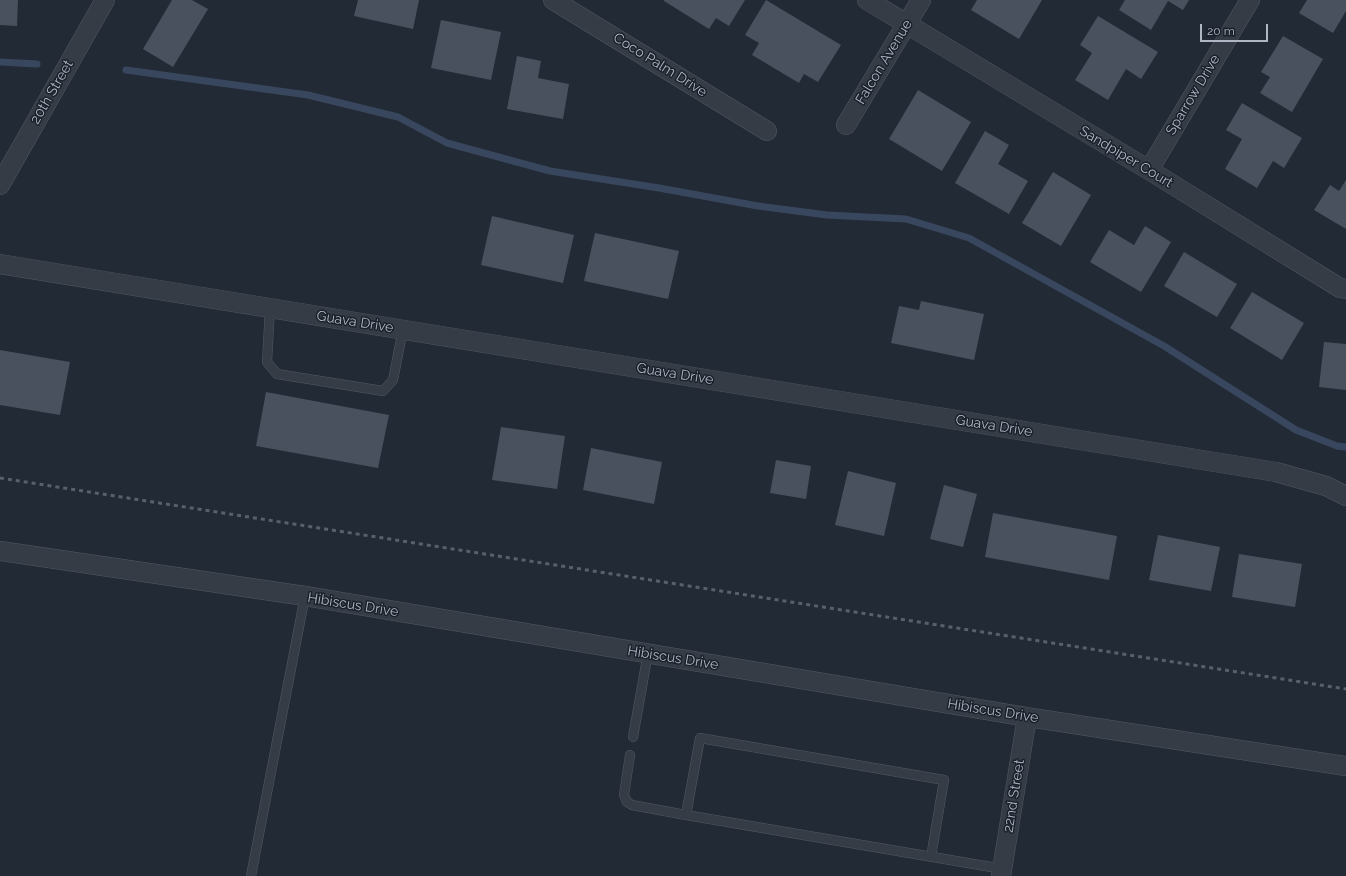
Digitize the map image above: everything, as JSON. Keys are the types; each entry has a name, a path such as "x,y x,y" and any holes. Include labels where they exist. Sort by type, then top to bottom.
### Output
{"street":[{"name":"20th Street","path":"0,185 105,0"},
{"name":"Coco Palm Drive","path":"553,0 767,131"},
{"name":"Sandpiper Court","path":"867,0 1149,170 1340,288 1346,289"},
{"name":"Falcon Avenue","path":"846,125 921,0"},
{"name":"Sparrow Drive","path":"1149,170 1250,0"},
{"name":"Guava Drive","path":"0,264 1276,472 1326,486 1346,496"},
{"name":"Hibiscus Drive","path":"0,551 305,596 1027,716 1346,766"},
{"name":"22nd Street","path":"1002,873 1027,716"}],"lane":[{"path":"270,308 267,362 277,374 383,391 393,380 403,329"},
{"path":"251,876 305,596"},
{"path":"633,737 648,653"},
{"path":"686,815 700,738 936,778 944,780 931,857"},
{"path":"630,755 624,796 627,802 632,805 931,857 1002,873"}],"building":[{"path":"0,0 18,0 17,26 0,25"},
{"path":"172,0 192,0 208,9 173,67 143,49"},
{"path":"358,0 419,0 413,29 354,16"},
{"path":"664,0 745,0 729,26 716,18 709,29"},
{"path":"766,0 841,45 818,82 804,74 799,83 752,55 759,43 745,35"},
{"path":"977,0 1042,0 1019,39 971,10"},
{"path":"1125,0 1189,0 1183,10 1168,1 1151,30 1119,10"},
{"path":"1307,0 1346,0 1346,11 1333,33 1299,13"},
{"path":"1098,16 1158,52 1141,79 1126,69 1108,100 1075,80 1092,53 1080,45"},
{"path":"441,20 501,32 491,80 431,68"},
{"path":"1283,36 1323,59 1292,112 1260,93 1270,77 1261,72"},
{"path":"517,56 541,61 538,78 569,84 563,119 507,109"},
{"path":"918,90 971,122 942,171 889,139"},
{"path":"1242,103 1302,138 1284,168 1273,161 1257,188 1225,169 1242,139 1226,130"},
{"path":"985,131 1009,145 998,164 1028,181 1009,214 955,183"},
{"path":"1053,172 1091,195 1061,246 1022,223"},
{"path":"1346,180 1346,229 1314,210 1330,185 1339,191"},
{"path":"492,216 574,235 563,283 481,265"},
{"path":"1145,226 1171,242 1141,292 1090,262 1109,230 1134,245"},
{"path":"595,233 679,251 668,299 584,281"},
{"path":"1184,252 1237,284 1217,317 1164,286"},
{"path":"1252,292 1304,323 1282,360 1230,328"},
{"path":"921,301 984,314 974,360 891,343 899,306 919,310"},
{"path":"1324,342 1346,344 1346,390 1319,387"},
{"path":"0,350 70,362 60,415 0,405"},
{"path":"266,392 389,415 378,468 256,446"},
{"path":"501,427 565,436 557,489 492,480"},
{"path":"591,448 662,462 654,504 583,490"},
{"path":"776,460 811,466 806,499 770,493"},
{"path":"848,471 896,483 884,536 835,525"},
{"path":"944,485 977,494 963,547 930,539"},
{"path":"993,513 1117,536 1109,580 985,557"},
{"path":"1158,535 1220,547 1211,591 1149,580"},
{"path":"1239,554 1302,564 1295,607 1232,597"}],"waterway":[{"path":"0,62 37,64"},
{"path":"126,70 308,95 398,117 447,143 550,171 659,188 758,206 827,215 906,219 969,238 1164,346 1296,430 1337,446 1346,447"}],"railway":[{"path":"0,478 1346,689"}]}
